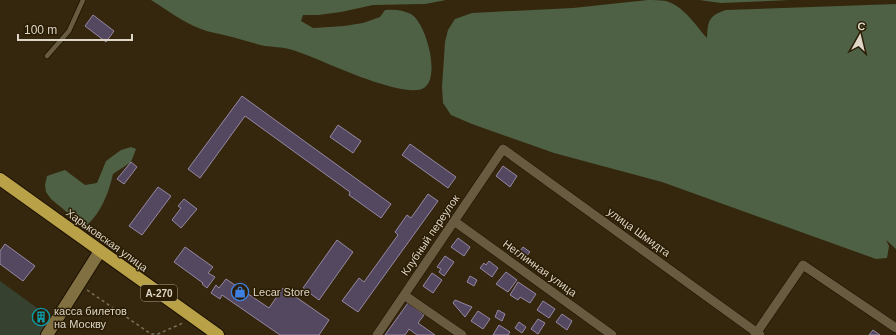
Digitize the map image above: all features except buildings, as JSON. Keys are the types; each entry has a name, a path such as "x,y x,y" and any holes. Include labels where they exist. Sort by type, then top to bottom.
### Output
{"highway":[{"name":"Харьковская улица","path":"0,180 218,335"}],"main road":[{"path":"47,335 100,251"}],"street":[{"name":"Клубный переулок","path":"377,335 503,149"},
{"name":"улица Шмидта","path":"503,149 758,334"},
{"name":"Неглинная улица","path":"454,221 612,335"},
{"path":"758,334 803,265 896,328"},
{"path":"404,295 462,335"}],"lane":[{"path":"47,56 69,31 83,0"}],"path":[{"path":"79,284 152,334 158,334 194,318"}],"green space":[{"path":"151,0 446,0 425,4 373,5 341,12 303,15 301,21 313,28 363,23 380,17 385,10 398,10 411,14 417,19 426,38 430,50 431,73 429,82 424,88 407,90 371,81 289,49 265,46 204,30 181,19"},
{"path":"648,0 666,1 679,7 707,38 708,27 712,17 726,10 896,4 896,249 886,240 889,246 887,258 876,259 662,182 554,153 451,115 443,103 442,87 445,42 448,30 455,19 472,13 573,8"},
{"path":"699,0 790,0 721,3"},
{"path":"131,147 136,149 131,162 113,174 104,202 87,225 80,223 51,199 46,192 45,185 47,176 65,170 85,185 97,183 106,161 121,150"},
{"path":"0,281 55,321 47,335 0,335"}],"place":[{"name":"Lecar Store","path":"240,292"},
{"name":"касса билетов на Москву","path":"41,317"}]}
